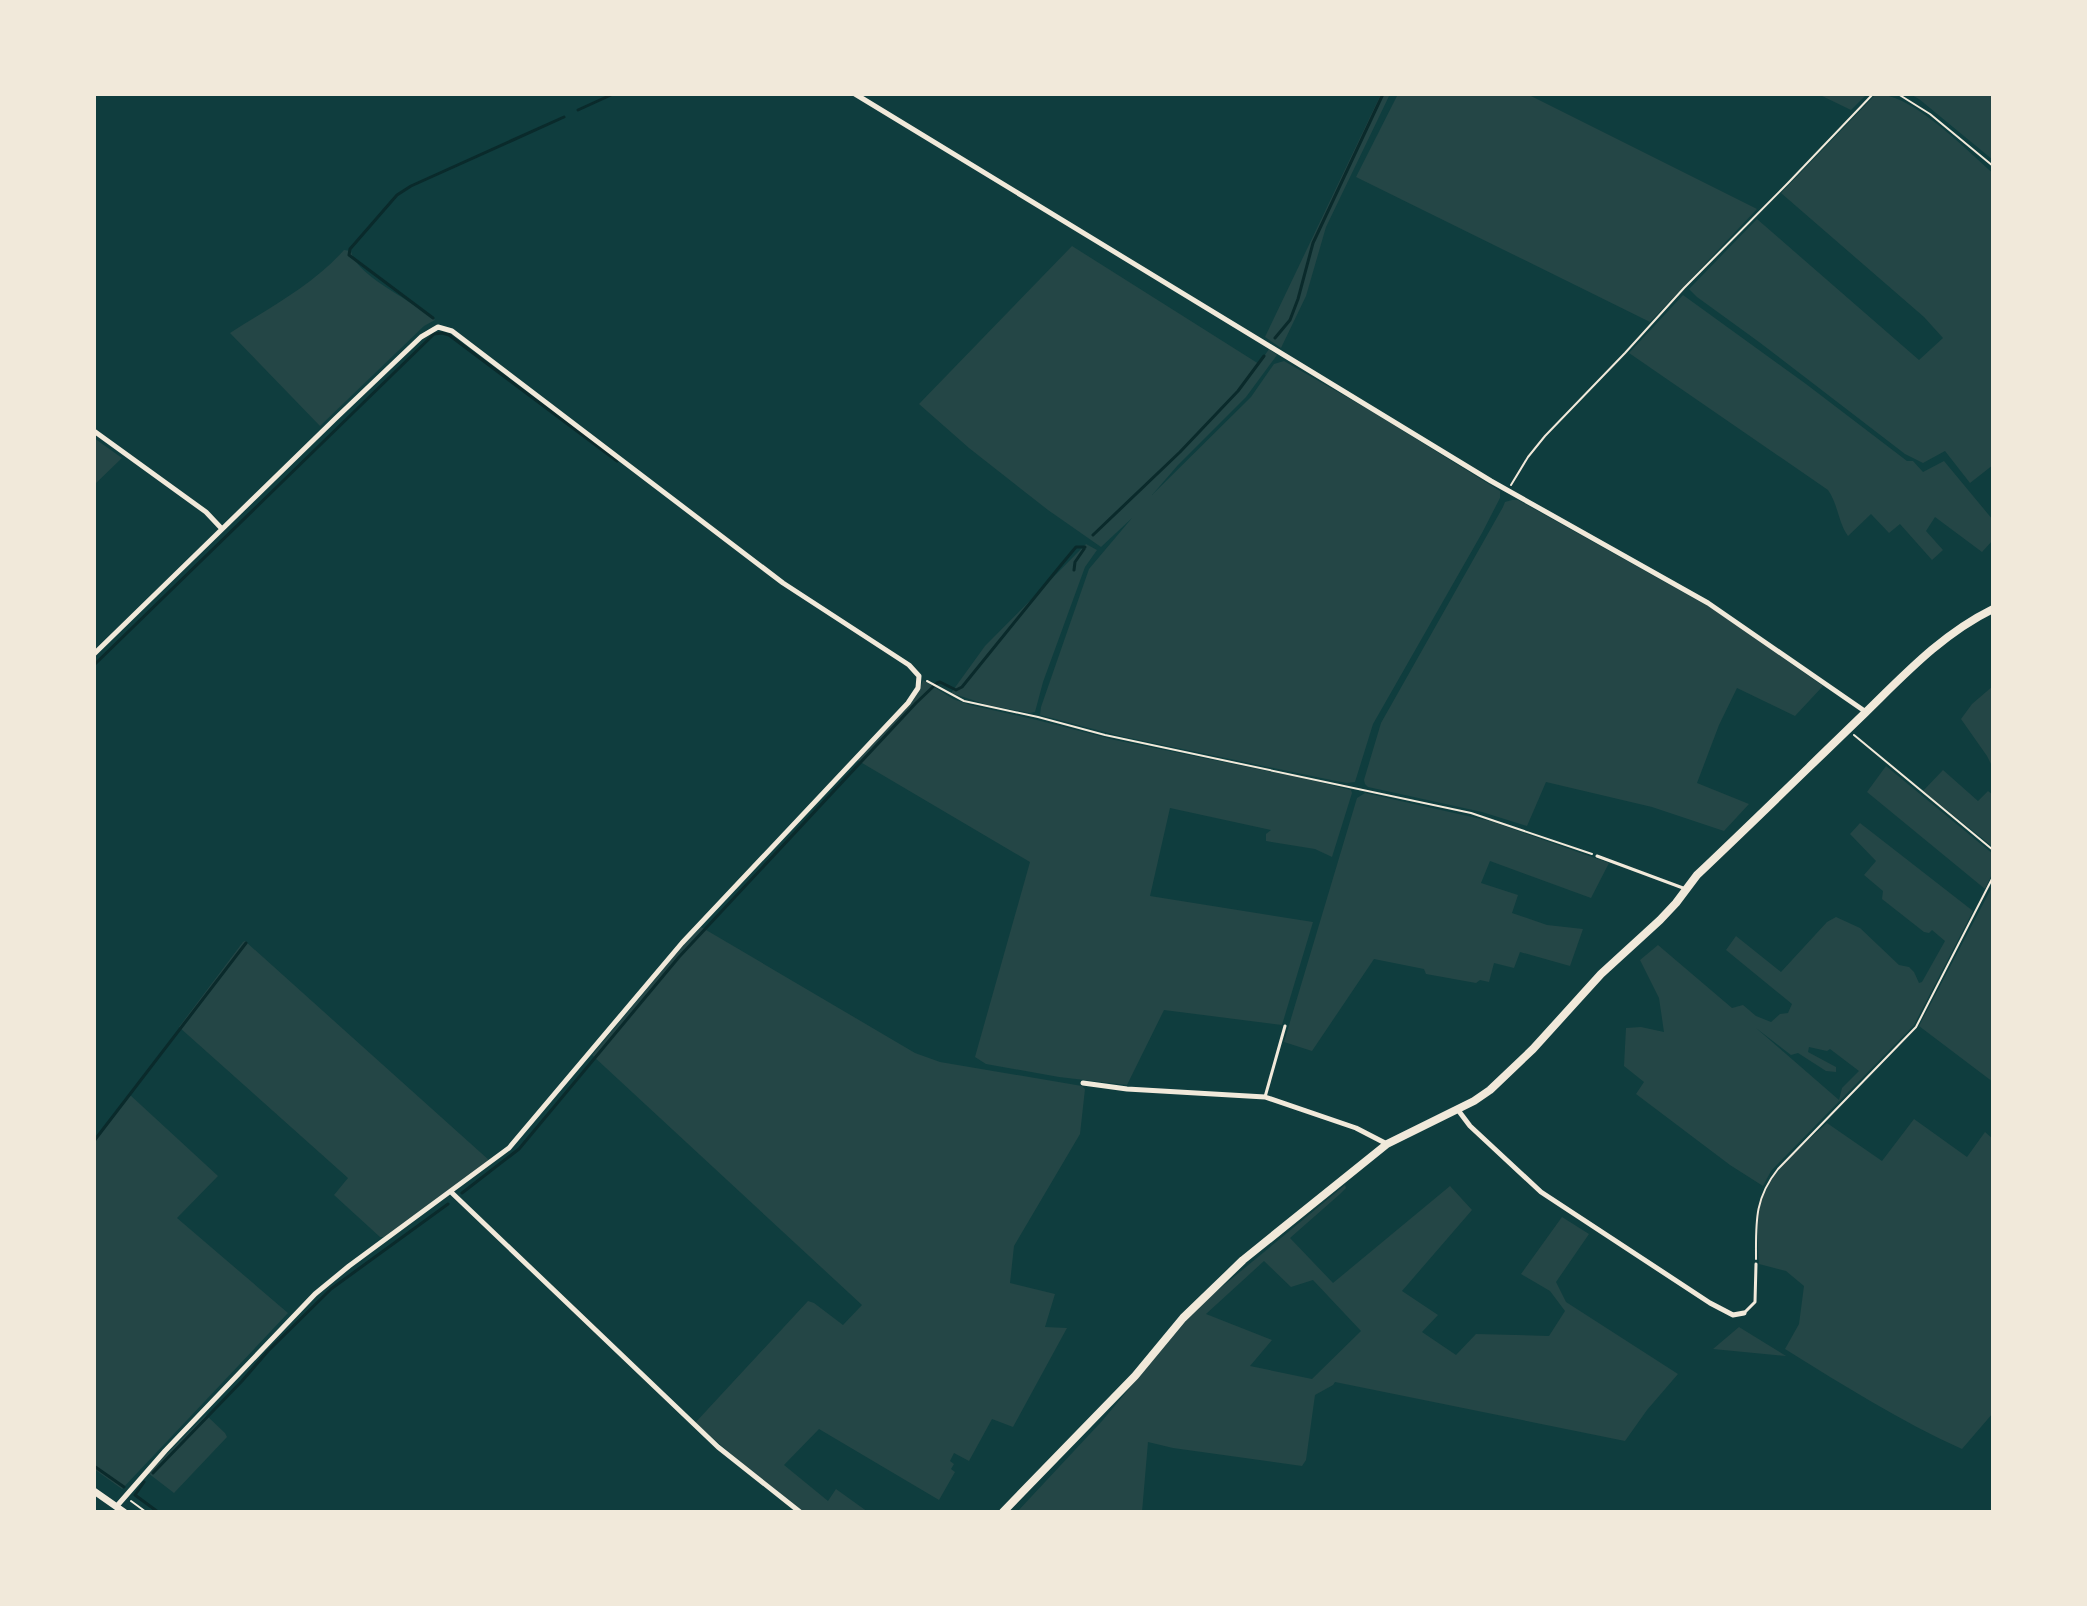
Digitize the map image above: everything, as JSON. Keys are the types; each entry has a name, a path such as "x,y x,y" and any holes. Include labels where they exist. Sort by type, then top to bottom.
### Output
{"main road":[{"path":"1003,1512 1135,1376 1183,1318 1243,1260 1387,1144 1458,1110 1490,1090 1582,994 1644,937 1697,875 1895,683 1958,628 1993,609"}],"street":[{"path":"855,94 1491,481 1708,603 1866,712"},
{"path":"94,654 421,337 438,327 452,331 783,583 909,665 919,676 918,688 908,703 682,943 520,1136 502,1154 315,1294 165,1451 116,1507"},
{"path":"94,431 206,512 222,529"},
{"path":"1083,1083 1127,1089 1265,1097 1356,1128 1387,1144"},
{"path":"1458,1110 1470,1126 1542,1193 1710,1303 1733,1315 1744,1313"},
{"path":"451,1192 718,1447 800,1512"},
{"path":"94,1491 124,1512"}],"lane":[{"path":"1597,856 1686,890"},
{"path":"1265,1097 1285,1026"},
{"path":"1744,1313 1755,1302 1756,1264"}],"path":[{"path":"1508,489 1545,436 1873,94"},
{"path":"1898,94 1930,114 1993,166"},
{"path":"919,676 964,701 1105,735 1471,813 1597,856"},
{"path":"1848,729 1993,850"},
{"path":"1756,1264 1756,1211 1767,1184 1916,1027 1993,877"},
{"path":"124,1496 146,1512"}],"shaded area":[{"path":"1381,94 1390,94 1326,227 1306,296 1281,348 1265,337"},
{"path":"1398,94 1527,94 1757,209 1650,322 1356,177"},
{"path":"1818,94 1867,94 1851,110"},
{"path":"1876,94 1891,96 1922,113 1993,173 1993,465 1970,483 1945,451 1923,463 1905,454 1689,289 1757,219 1919,360 1943,338 1924,317 1781,193"},
{"path":"1910,94 1993,94 1993,160 1919,99"},
{"path":"1072,246 1259,364 1269,349 1277,355 1246,397 1152,495 1251,397 1274,364 1284,361 1500,491 1500,498 1482,533 1373,724 1355,782 1331,780 1120,736 1040,715 1089,569 1132,518 1101,547 969,448 919,404"},
{"path":"344,250 351,251 363,270 374,279 435,320 424,326 320,426 230,333 305,285"},
{"path":"1683,295 1907,461 1913,461 1923,472 1944,461 1993,520 1993,540 1982,552 1935,517 1926,531 1943,550 1932,560 1900,524 1889,533 1871,514 1848,536 1828,490 1629,353"},
{"path":"94,438 122,458 94,485"},
{"path":"1518,500 1713,609 1823,686 1795,716 1737,688 1697,783 1749,804 1724,831 1652,807 1546,782 1527,826 1365,784 1381,723 1505,502"},
{"path":"1086,544 1097,550 1085,567 1035,712 988,705 951,693 985,646"},
{"path":"923,680 953,699 970,705 1115,740 1351,790 1332,857 1315,849 1266,841 1266,834 1271,830 1170,808 1150,896 1313,922 1282,1025 1164,1010 1127,1085 986,1064 975,1057 1030,862 857,760 912,702"},
{"path":"1993,686 1993,768 1961,719 1972,704"},
{"path":"1886,766 1993,854 1993,872 1985,889 1867,792"},
{"path":"1943,770 1978,801 1988,791 1993,795 1993,847 1923,791"},
{"path":"1365,793 1490,821 1609,863 1591,898 1490,861 1481,883 1518,895 1512,913 1547,925 1583,929 1570,966 1520,952 1514,968 1494,963 1489,982 1480,980 1476,983 1426,974 1424,969 1374,959 1312,1051 1284,1042 1357,798"},
{"path":"1860,823 1973,911 1914,1025 1771,1171 1763,1186 1636,1094 1644,1082 1624,1066 1626,1028 1641,1027 1664,1032 1659,998 1640,960 1658,945 1732,1008 1743,1005 1756,1016 1771,1022 1780,1014 1788,1013 1792,1004 1726,950 1736,936 1781,972 1827,922 1836,917 1860,928 1899,965 1909,967 1919,983 1922,982 1945,941 1932,930 1924,932 1882,899 1883,891 1864,875 1876,861 1850,834","holes":["1756,1028 1791,1055 1798,1053 1826,1071 1836,1072 1836,1067 1808,1052 1809,1047 1830,1049 1859,1071 1842,1088 1839,1100"]},
{"path":"1993,885 1993,1082 1919,1026"},
{"path":"701,927 915,1053 940,1062 1082,1086 1085,1089 1080,1134 1014,1246 1010,1283 1055,1294 1045,1327 1067,1328 1013,1427 992,1419 969,1461 954,1453 950,1461 954,1464 951,1469 955,1472 939,1500 819,1429 784,1465 828,1501 836,1489 868,1512 804,1512 695,1423 808,1301 843,1325 862,1305 592,1055"},
{"path":"245,941 490,1161 385,1237 380,1237 334,1195 348,1178 179,1027"},
{"path":"129,1094 218,1176 177,1218 288,1313 122,1489 94,1469 94,1140"},
{"path":"1914,1119 1967,1157 1985,1132 1993,1139 1993,1413 1962,1449 1894,1415 1785,1349 1799,1324 1804,1286 1786,1271 1759,1264 1758,1220 1764,1193 1778,1171 1797,1151 1827,1123 1882,1161"},
{"path":"1345,1185 1340,1194 1290,1238 1333,1283 1450,1186 1472,1210 1402,1291 1438,1315 1422,1332 1456,1355 1476,1334 1549,1336 1565,1311 1550,1291 1521,1274 1562,1217 1589,1234 1556,1282 1566,1302 1678,1374 1625,1441 1335,1382 1315,1395 1306,1460 1302,1466 1148,1442 1142,1512 1017,1512 1212,1295","holes":["1264,1261 1291,1287 1313,1280 1361,1331 1312,1379 1250,1366 1272,1340 1206,1314"]},
{"path":"1739,1327 1786,1356 1713,1349"},
{"path":"206,1415 227,1437 174,1493 148,1473"}],"waterway":[{"path":"578,110 613,94"},
{"path":"1275,338 1290,320 1313,243 1383,94"},
{"path":"433,318 349,255 350,249 397,195 411,186 564,117"},
{"path":"94,665 434,334 449,335 617,461"},
{"path":"1093,535 1180,452 1238,391 1264,356"},
{"path":"462,1193 519,1149 679,957 916,703 937,683 956,690 962,687 1076,547 1085,547"},
{"path":"1074,570 1075,562 1084,549"},
{"path":"94,1141 246,943"},
{"path":"153,1473 331,1289 448,1204"},
{"path":"94,1466 124,1487"},
{"path":"144,1482 135,1495 158,1512"}]}
